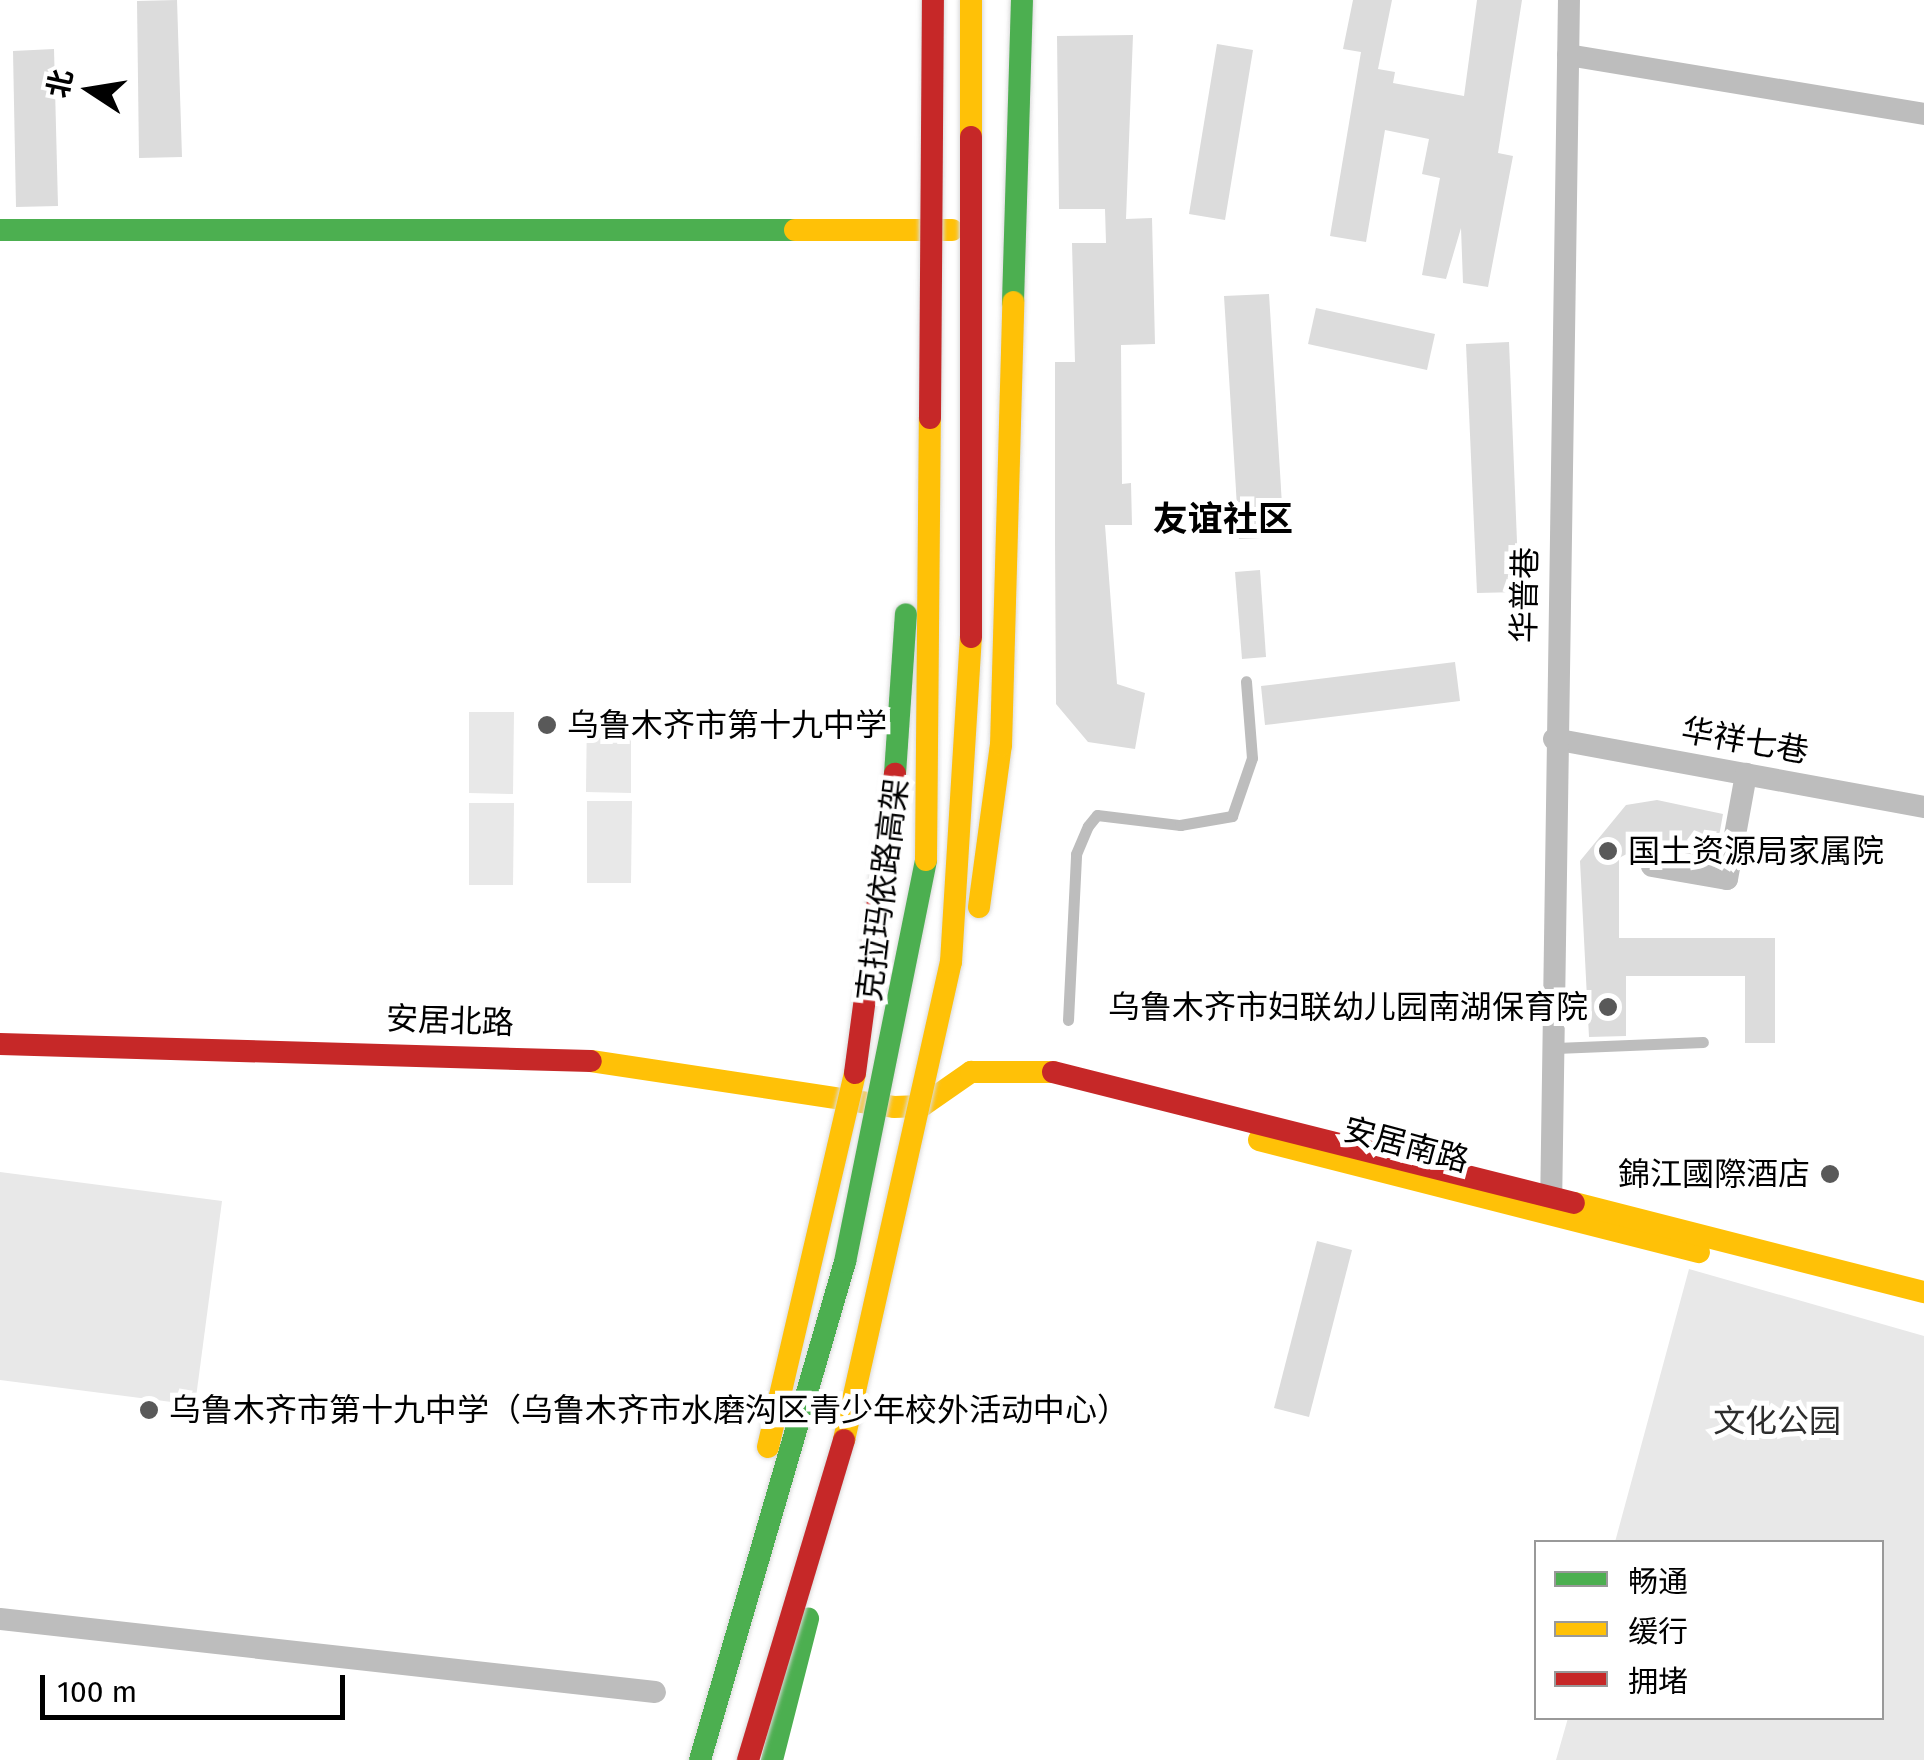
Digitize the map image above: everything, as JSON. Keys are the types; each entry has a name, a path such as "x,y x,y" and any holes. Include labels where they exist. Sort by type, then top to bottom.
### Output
{"main road":[{"name":"克拉玛依路高架","path":"700,1760 747,1586 846,1262 927,856 933,0"},
{"path":"904,1212 951,962 971,730 971,0"},
{"path":"772,1760 859,1390 962,1004 1001,745 1022,0"},
{"path":"0,230 977,230"},
{"path":"747,1586 766,1456 867,1022 888,878 905,672 910,230"},
{"name":"安居北路","path":"0,1044 583,1060 884,1113"},
{"name":"安居北路","path":"0,1058 452,1066 884,1113"},
{"name":"安居南路","path":"884,1113 922,1106 972,1072 1046,1070 1554,1192 1924,1292"},
{"name":"安居南路","path":"884,1113 920,1122 978,1092 1027,1085 1924,1310"},
{"path":"748,1760 859,1390"}],"street":[{"name":"华普巷","path":"1550,1216 1554,1192 1554,739 1569,0"},
{"path":"1568,56 1924,114"},
{"name":"华祥七巷","path":"1554,739 1924,807"},
{"path":"1652,866 1727,879 1746,774"},
{"path":"0,1619 655,1692"}],"lane":[{"path":"1068,1020 1076,854 1088,826 1097,815 1180,824 1232,816 1252,758 1246,681"},
{"path":"1556,1048 1704,1042"}],"green space":[{"path":"587,711 631,711 631,793 586,792"},
{"path":"469,712 514,712 513,794 469,793"},
{"path":"587,801 632,801 631,883 587,883"},
{"path":"469,803 514,803 513,885 469,885"},
{"path":"0,1172 222,1201 195,1405 0,1380"},
{"name":"文化公园","path":"1689,1269 1924,1336 1924,1760 1556,1760 1567,1720 1884,1720 1884,1540 1616,1540"}],"building":[{"path":"177,0 182,157 139,158 137,1"},
{"path":"1353,0 1392,0 1378,69 1395,72 1393,83 1464,96 1477,0 1522,0 1498,153 1513,156 1488,287 1463,283 1461,228 1446,279 1422,275 1440,178 1422,174 1429,139 1385,130 1366,242 1330,236 1361,52 1343,49"},
{"path":"1133,35 1126,219 1152,218 1155,344 1121,345 1122,484 1131,483 1132,525 1105,525 1117,684 1145,693 1135,749 1088,742 1056,704 1055,542 1055,362 1075,362 1072,243 1106,243 1105,209 1059,209 1057,36"},
{"path":"1217,44 1253,50 1225,220 1189,214"},
{"path":"54,49 58,206 16,207 13,51"},
{"path":"1269,294 1284,537 1239,539 1224,296"},
{"path":"1316,308 1435,334 1427,370 1308,344"},
{"path":"1509,342 1519,592 1477,593 1466,344"},
{"path":"1260,570 1266,657 1242,659 1235,572"},
{"path":"1455,662 1460,701 1265,725 1261,686"},
{"path":"1657,800 1723,814 1715,859 1644,845 1619,858 1619,938 1775,938 1775,1043 1745,1043 1745,976 1626,976 1626,1036 1589,1037 1580,861 1626,805"},
{"path":"1317,1241 1352,1250 1309,1417 1274,1408"}],"traffic: fast":[{"path":"1013,302 1022,0"},
{"path":"0,230 795,230"},
{"path":"895,774 906,614"},
{"path":"700,1760 845,1262 926,860"},
{"path":"772,1760 808,1619"}],"traffic: slow":[{"path":"971,0 971,137"},
{"path":"795,230 952,230"},
{"path":"979,907 1001,745 1013,302"},
{"path":"926,860 930,418"},
{"path":"844,1440 951,962 971,637"},
{"path":"591,1061 894,1107 922,1106 971,1072 1053,1072"},
{"path":"768,1447 855,1073"},
{"path":"1259,1140 1699,1252"},
{"path":"1574,1203 1924,1292"}],"traffic: jam":[{"path":"930,418 933,0"},
{"path":"971,137 971,637"},
{"path":"855,1073 895,774"},
{"path":"0,1044 591,1061"},
{"path":"1053,1072 1574,1203"},
{"path":"748,1760 844,1440"}],"place":[{"name":"乌鲁木齐市第十九中学","path":"547,725"},
{"name":"国土资源局家属院","path":"1608,851"},
{"name":"乌鲁木齐市妇联幼儿园南湖保育院","path":"1608,1007"},
{"name":"錦江國際酒店","path":"1830,1174"},
{"name":"乌鲁木齐市第十九中学（乌鲁木齐市水磨沟区青少年校外活动中心）","path":"149,1410"}],"district":[{"name":"友谊社区","path":"1223,519"}]}
